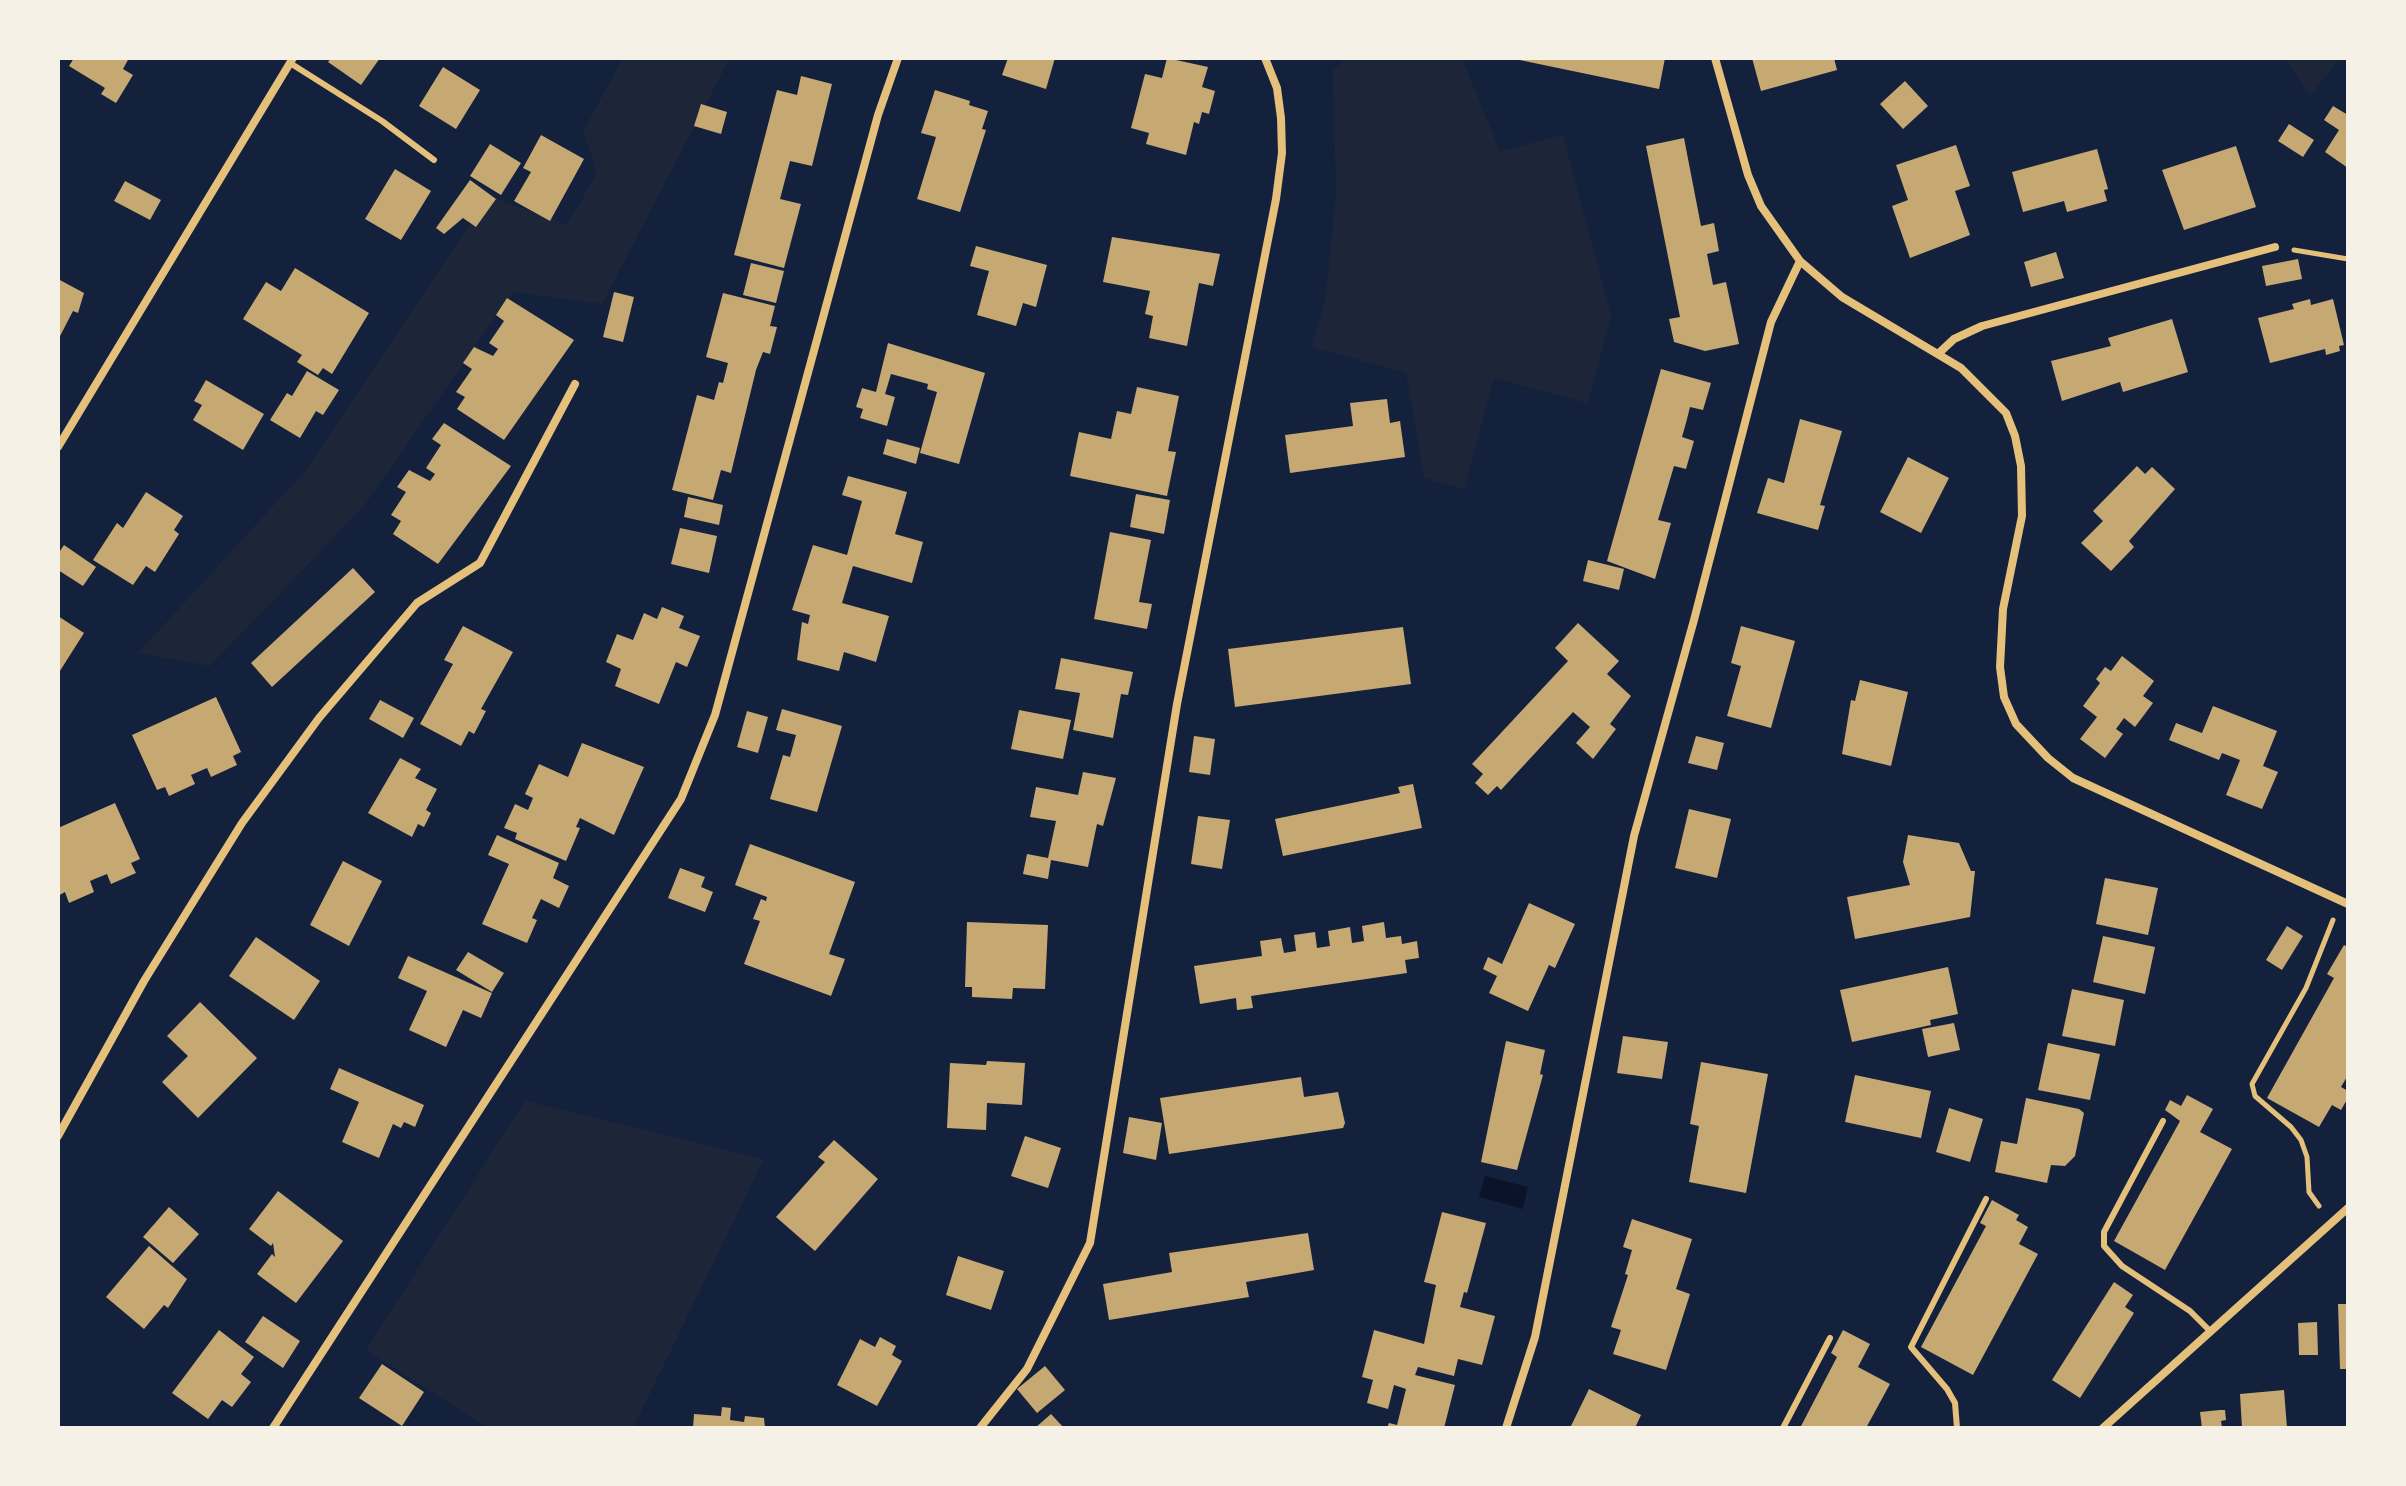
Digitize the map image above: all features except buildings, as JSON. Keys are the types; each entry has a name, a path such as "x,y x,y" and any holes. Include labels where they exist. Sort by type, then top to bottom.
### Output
{"street":[{"path":"273,1428 681,799 715,715 878,115 898,58"},
{"path":"1715,58 1748,175 1761,206 1800,261 1842,297 1939,353 1988,390 2006,413 2015,436 2022,516 2003,609 2000,667 2004,697 2016,724 2048,758 2073,778 2344,902"},
{"path":"980,1428 1027,1369 1090,1243 1177,704 1276,199 1282,153 1281,118 1269,59"},
{"path":"58,447 291,61"},
{"path":"1939,353 1954,339 1982,326 2275,247"},
{"path":"1506,1428 1535,1337 1634,836 1771,322 1789,278 1800,261"},
{"path":"58,1136 144,981 242,823 319,718 417,603 480,563 575,384"},
{"path":"2103,1428 2348,1208"}],"lane":[{"path":"291,61 382,121 434,160"},
{"path":"2163,1121 2104,1232 2104,1246 2114,1259 2190,1311 2211,1332"},
{"path":"1957,1428 1955,1403 1911,1347 1986,1199"},
{"path":"1783,1428 1830,1338"}],"path":[{"path":"2275,247 2348,259"},
{"path":"2334,1221 2312,1199 2301,1140 2252,1091 2252,1084 2312,975 2344,902"}],"shaded area":[{"path":"623,58 730,58 602,304 513,292 364,506 210,666 138,653 308,468 489,196 567,225 597,173 583,131"},
{"path":"1346,58 1462,58 1500,151 1563,135 1611,316 1588,403 1494,378 1464,489 1424,478 1406,373 1312,347 1326,296 1336,196 1333,71"},
{"path":"2285,58 2340,58 2310,96"},
{"path":"525,1101 764,1159 633,1428 488,1428 366,1350"},
{"path":"1485,1176 1528,1187 1523,1209 1479,1197"}]}
